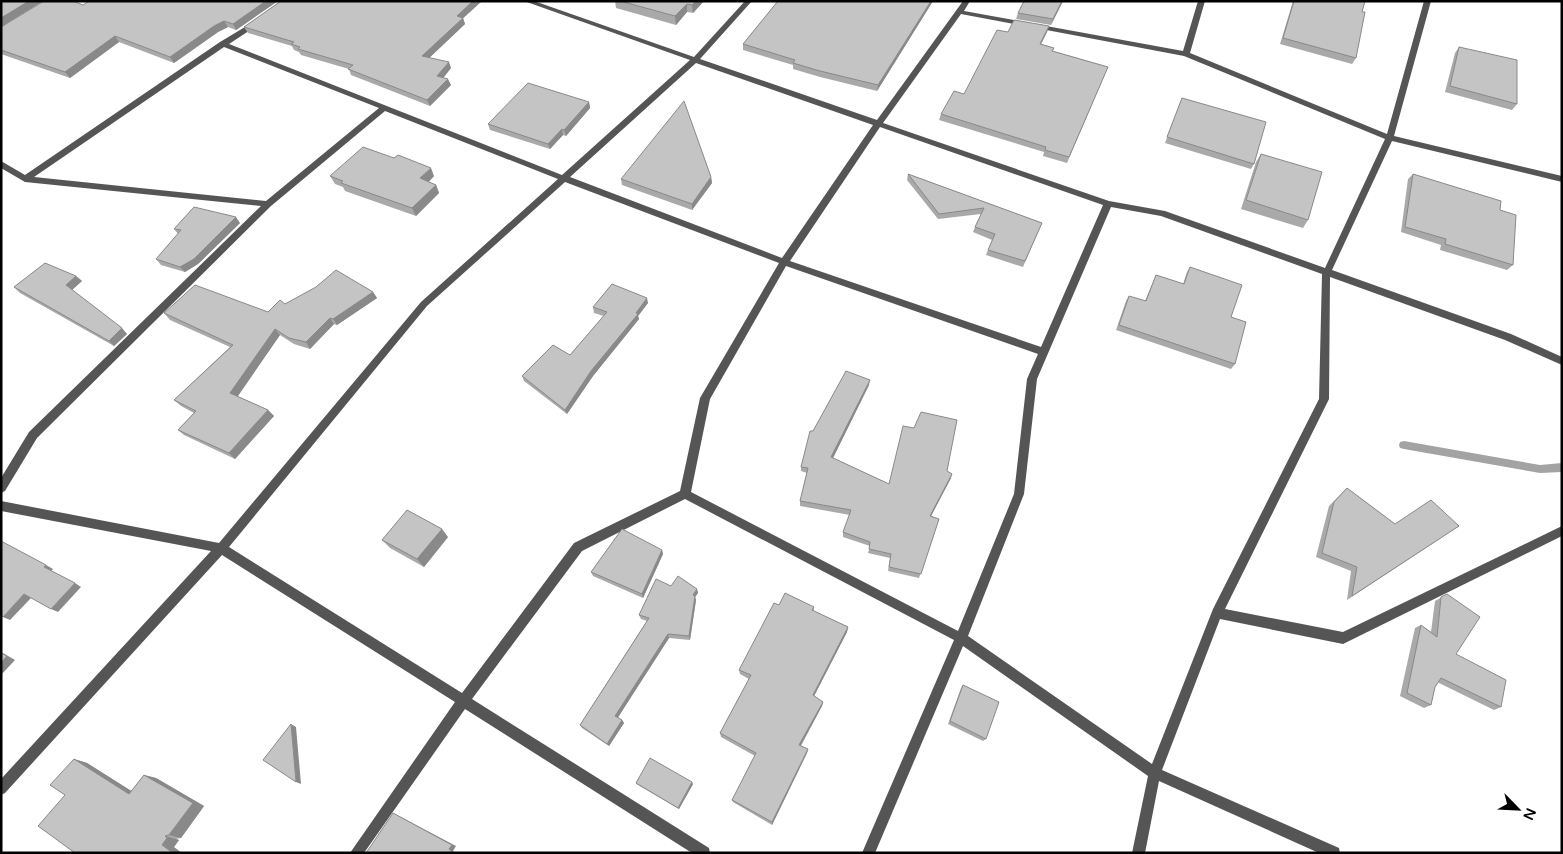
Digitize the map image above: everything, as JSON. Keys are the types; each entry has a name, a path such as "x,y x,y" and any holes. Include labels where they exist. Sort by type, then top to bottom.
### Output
{"street":[{"path":"527,1 1108,204 1162,213 1326,274 1508,337 1562,361"},
{"path":"1,789 221,548 424,304 696,59 749,1"},
{"path":"685,494 704,398 784,262 878,124 967,1"},
{"path":"1186,54 1202,1"},
{"path":"1138,853 1155,773 1217,613 1324,399 1326,274 1390,138 1428,1"},
{"path":"960,12 1186,54 1390,138 1562,179"},
{"path":"25,179 263,17"},
{"path":"223,44 563,178 784,262 1044,352"},
{"path":"1,488 33,435 268,204 384,108"},
{"path":"1,164 25,179 268,204"},
{"path":"868,853 961,638 1019,494 1032,379 1108,204"},
{"path":"685,494 961,638 1155,773 1334,853"},
{"path":"356,853 463,701 578,547 685,494"},
{"path":"1,506 221,548 704,853"},
{"path":"1217,613 1343,638 1562,531"}],"building":[{"path":"1,1 29,1 1,18"},
{"path":"44,1 73,1 83,5 89,1 266,1 233,24 224,21 214,26 170,57 115,36 65,72 1,50 1,27"},
{"path":"281,1 473,1 457,16 463,18 422,56 449,62 437,76 448,79 427,100 348,69 353,65 298,49 300,47 291,44 294,42 244,27"},
{"path":"620,1 696,1 692,5 687,4 675,16"},
{"path":"778,1 931,1 878,85 793,63 795,60 743,44"},
{"path":"1024,1 1062,1 1053,19 1018,13"},
{"path":"1294,1 1365,1 1362,12 1365,12 1356,58 1283,38"},
{"path":"1014,20 1049,26 1040,44 1054,48 1052,51 1108,67 1069,157 1045,150 1046,147 941,114 954,91 964,94 997,30 1008,32"},
{"path":"1459,47 1517,60 1517,104 1450,86"},
{"path":"528,83 589,102 564,130 562,129 548,144 488,124"},
{"path":"1182,98 1266,122 1254,164 1167,137"},
{"path":"684,101 711,177 692,204 621,179"},
{"path":"363,147 394,158 398,155 431,168 420,178 436,185 412,208 341,183 343,181 330,176"},
{"path":"1261,154 1322,172 1308,220 1246,200"},
{"path":"908,174 1042,223 1025,261 988,250 995,234 975,227 984,208 939,214"},
{"path":"1413,174 1501,201 1500,210 1516,215 1513,265 1445,244 1446,239 1405,227"},
{"path":"194,207 236,217 194,259 180,267 156,259 181,230 174,229"},
{"path":"45,263 76,276 66,285 122,328 109,341 14,287"},
{"path":"1190,267 1242,285 1231,317 1246,322 1235,364 1119,325 1129,296 1146,301 1156,275 1184,284"},
{"path":"336,270 373,292 333,319 330,318 306,342 289,338 275,329 230,393 268,410 229,453 178,430 196,411 174,400 233,345 164,313 195,285 268,312 280,300 285,304 316,287"},
{"path":"612,284 647,298 636,313 638,314 591,371 565,410 522,376 553,345 570,355 607,312 593,307"},
{"path":"846,371 870,380 831,457 889,484 903,426 914,428 921,412 957,420 947,471 952,474 930,516 939,519 921,574 889,567 891,554 869,549 870,542 843,532 851,510 800,501 808,468 801,467 810,431 813,431"},
{"path":"1347,488 1395,524 1431,500 1459,526 1352,596 1357,567 1322,553 1334,502"},
{"path":"407,510 442,529 417,559 382,540"},
{"path":"622,529 662,550 642,594 591,572"},
{"path":"1,541 75,583 51,609 24,594 3,617 1,616"},
{"path":"678,576 697,589 693,595 695,596 689,636 668,634 615,716 622,720 607,744 580,725 649,618 639,615 656,579 671,586"},
{"path":"785,593 814,607 812,610 848,627 813,695 823,702 799,745 808,749 772,822 732,800 756,753 720,733 751,675 739,670 774,603 779,605"},
{"path":"1447,594 1480,617 1456,654 1506,680 1501,707 1441,678 1435,687 1431,705 1407,693 1421,625 1437,637 1441,597"},
{"path":"1,653 7,656 1,663"},
{"path":"963,685 999,702 986,739 950,721"},
{"path":"291,724 296,782 263,760"},
{"path":"650,758 692,782 678,808 636,783"},
{"path":"74,759 129,794 144,775 193,803 169,835 165,836 167,838 162,845 173,853 75,853 38,826 65,795 50,785"},
{"path":"393,813 452,845 449,849 454,853 366,853"}],"waterway":[{"path":"1404,445 1540,469 1562,467"}]}
